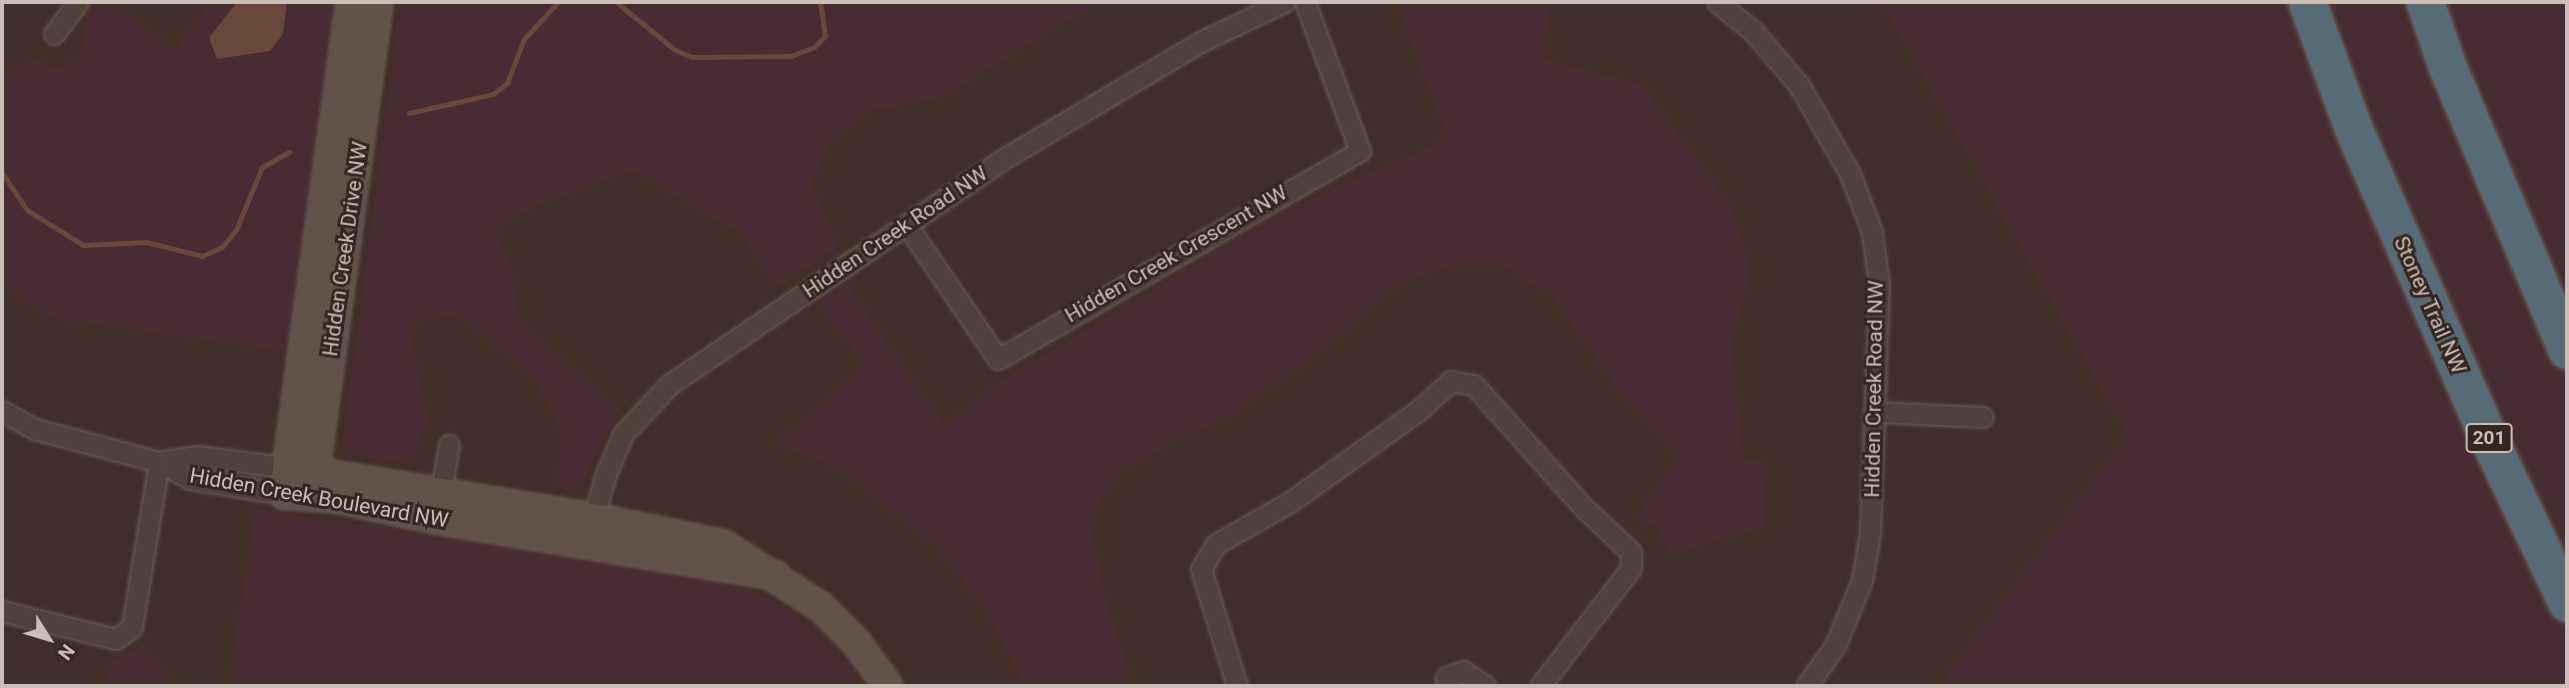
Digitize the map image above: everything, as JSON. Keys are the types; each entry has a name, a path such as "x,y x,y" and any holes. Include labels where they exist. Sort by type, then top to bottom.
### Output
{"highway":[{"path":"2297,2 2326,57"},
{"name":"Stoney Trail NW","path":"2307,2 2326,57 2481,420 2567,603"},
{"path":"2427,2 2440,44 2567,350"}],"street":[{"path":"54,34 78,2"},
{"name":"Hidden Creek Drive NW","path":"300,482 351,2"},
{"name":"Hidden Creek Drive NW","path":"300,482 378,2"},
{"name":"Hidden Creek Road NW","path":"590,529 623,434 648,404 670,384 1010,155 1178,55 1284,2"},
{"name":"Hidden Creek Crescent NW","path":"906,224 998,359 1360,150 1305,2"},
{"name":"Hidden Creek Road NW","path":"1717,2 1753,31 1799,85 1854,185 1872,232 1879,285 1870,533 1862,580 1835,646 1806,686"},
{"path":"1237,686 1201,569 1216,544 1290,502 1419,410 1451,381 1474,385 1583,507 1631,552 1631,568 1540,686"},
{"path":"2,411 34,429 159,462 132,627 116,639 2,611"},
{"path":"1875,412 1983,417"},
{"path":"438,508 449,445"},
{"name":"Hidden Creek Boulevard NW","path":"159,462 198,456 300,482 438,508 724,545 775,575 821,607 856,642 888,686"},
{"name":"Hidden Creek Boulevard NW","path":"159,462 190,479 300,482"},
{"path":"1446,686 1446,677 1464,671 1485,686"}],"shaded area":[{"path":"94,2 114,2 175,49 211,2 342,2 296,353 51,318 2,282 2,69 13,70 36,58 48,67 66,67 81,55 86,16"},
{"path":"237,2 287,2 283,34 270,51 217,59 209,38"},
{"path":"399,2 1100,2 939,99 869,111 830,142 811,186 839,245 777,286 742,235 634,171 536,205 493,232 510,259 519,320 619,410 582,482 569,491 558,489 561,430 533,375 456,315 408,323 429,422 418,440 415,456 402,463 348,455 342,445"},
{"path":"1395,2 1550,2 1544,60 1641,84 1733,209 1750,271 1732,344 1744,460 1767,459 1765,527 1669,555 1658,528 1636,517 1679,459 1618,389 1553,297 1501,265 1456,265 1400,283 1318,354 1222,422 1183,437 1120,473 1089,517 1107,604 1134,686 1026,686 980,602 938,547 856,482 820,461 774,445 865,367 819,302 846,283 944,426 1003,380 1282,211 1448,139"},
{"path":"1881,2 2567,2 2567,686 1939,686 2127,435"},
{"path":"255,509 694,570 773,600 823,633 867,686 228,686"},
{"path":"145,648 178,686 104,686 112,660"}],"waterway":[{"path":"409,113 493,94 507,83 524,39 558,2"},
{"path":"616,2 675,50 692,57 791,56 814,47 825,36 820,2"},
{"path":"2,173 27,210 83,245 146,242 202,256 222,247 236,230 262,167 289,152"}]}
